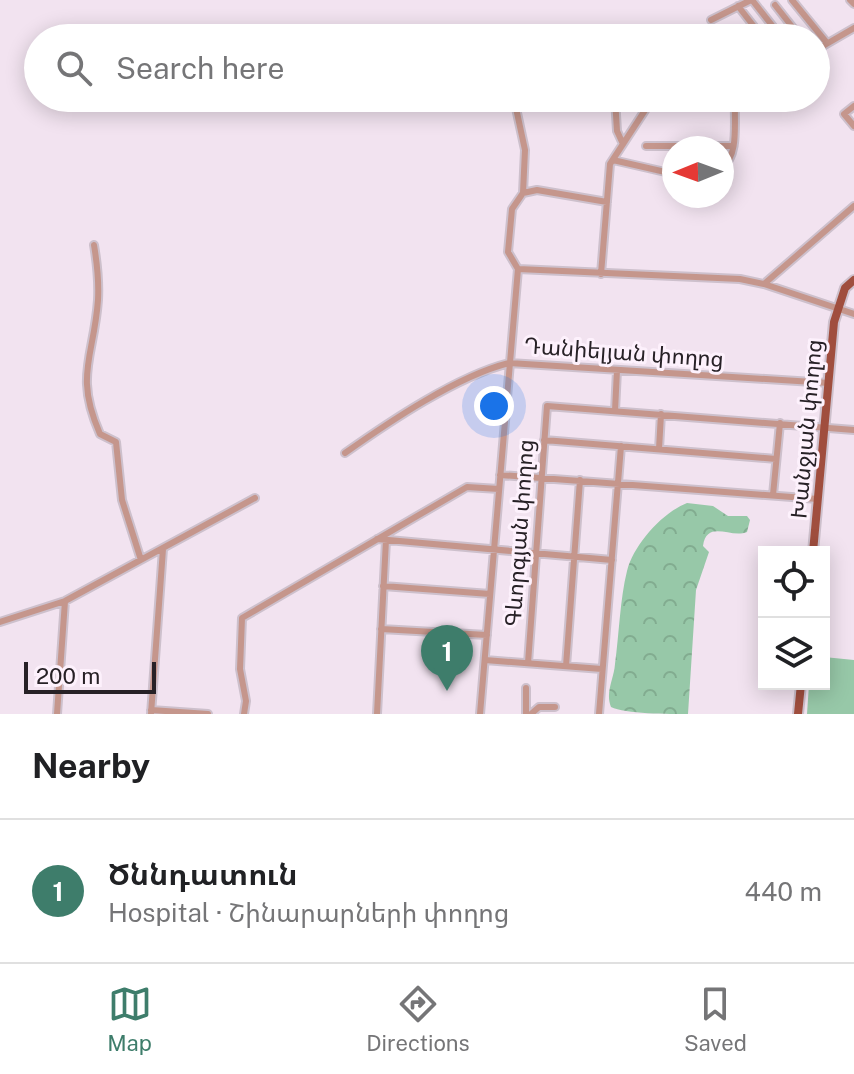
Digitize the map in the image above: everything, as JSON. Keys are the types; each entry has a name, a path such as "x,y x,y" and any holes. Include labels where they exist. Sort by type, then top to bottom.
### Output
{"main road":[{"path":"837,309 845,288 854,280"},
{"name":"Խանջյան փողոց","path":"814,546 837,309"},
{"path":"798,714 800,690"}],"street":[{"path":"711,20 751,0 771,24"},
{"path":"792,0 812,24"},
{"path":"775,5 790,24"},
{"path":"738,6 752,24"},
{"path":"830,41 854,28"},
{"path":"854,106 844,114 854,126"},
{"path":"480,714 518,269 508,252 512,209 523,193 525,150 517,112"},
{"path":"616,112 617,131 623,144"},
{"path":"601,274 610,164 644,112"},
{"path":"733,136 735,112"},
{"path":"646,146 662,146"},
{"path":"613,160 662,171"},
{"path":"523,193 537,190 607,202"},
{"path":"764,284 854,206"},
{"path":"94,245 98,302 86,365 85,392 100,434 116,442 122,500 141,560"},
{"path":"518,269 740,279 854,314"},
{"name":"Դանիելյան փողոց","path":"345,453 384,426 485,369 509,363 829,383"},
{"path":"617,370 615,411 854,430"},
{"name":"Գևորգյան փողոց","path":"528,663 547,406 615,411"},
{"path":"659,449 661,414"},
{"path":"773,495 780,423"},
{"path":"544,440 776,459"},
{"path":"599,714 621,446"},
{"path":"500,475 818,499"},
{"path":"566,666 580,480"},
{"path":"244,714 246,701 240,669 242,618 467,487 499,489"},
{"path":"0,622 65,601 255,498"},
{"path":"377,539 612,560"},
{"path":"377,714 386,540"},
{"path":"163,549 151,712 208,714"},
{"path":"383,586 490,594"},
{"path":"57,714 65,601"},
{"path":"381,629 487,635"},
{"path":"485,660 602,669"},
{"path":"526,688 528,714 539,707 555,707"}],"green space":[{"path":"687,503 713,506 728,516 747,516 750,520 747,532 714,532 705,538 703,546 709,552 696,590 688,714 637,712 611,707 609,691 627,571 642,540 668,514"},
{"path":"830,658 854,660 854,714 807,714 809,690 830,690"}],"place":[{"name":"Ծննդատուն","path":"447,691"}]}
